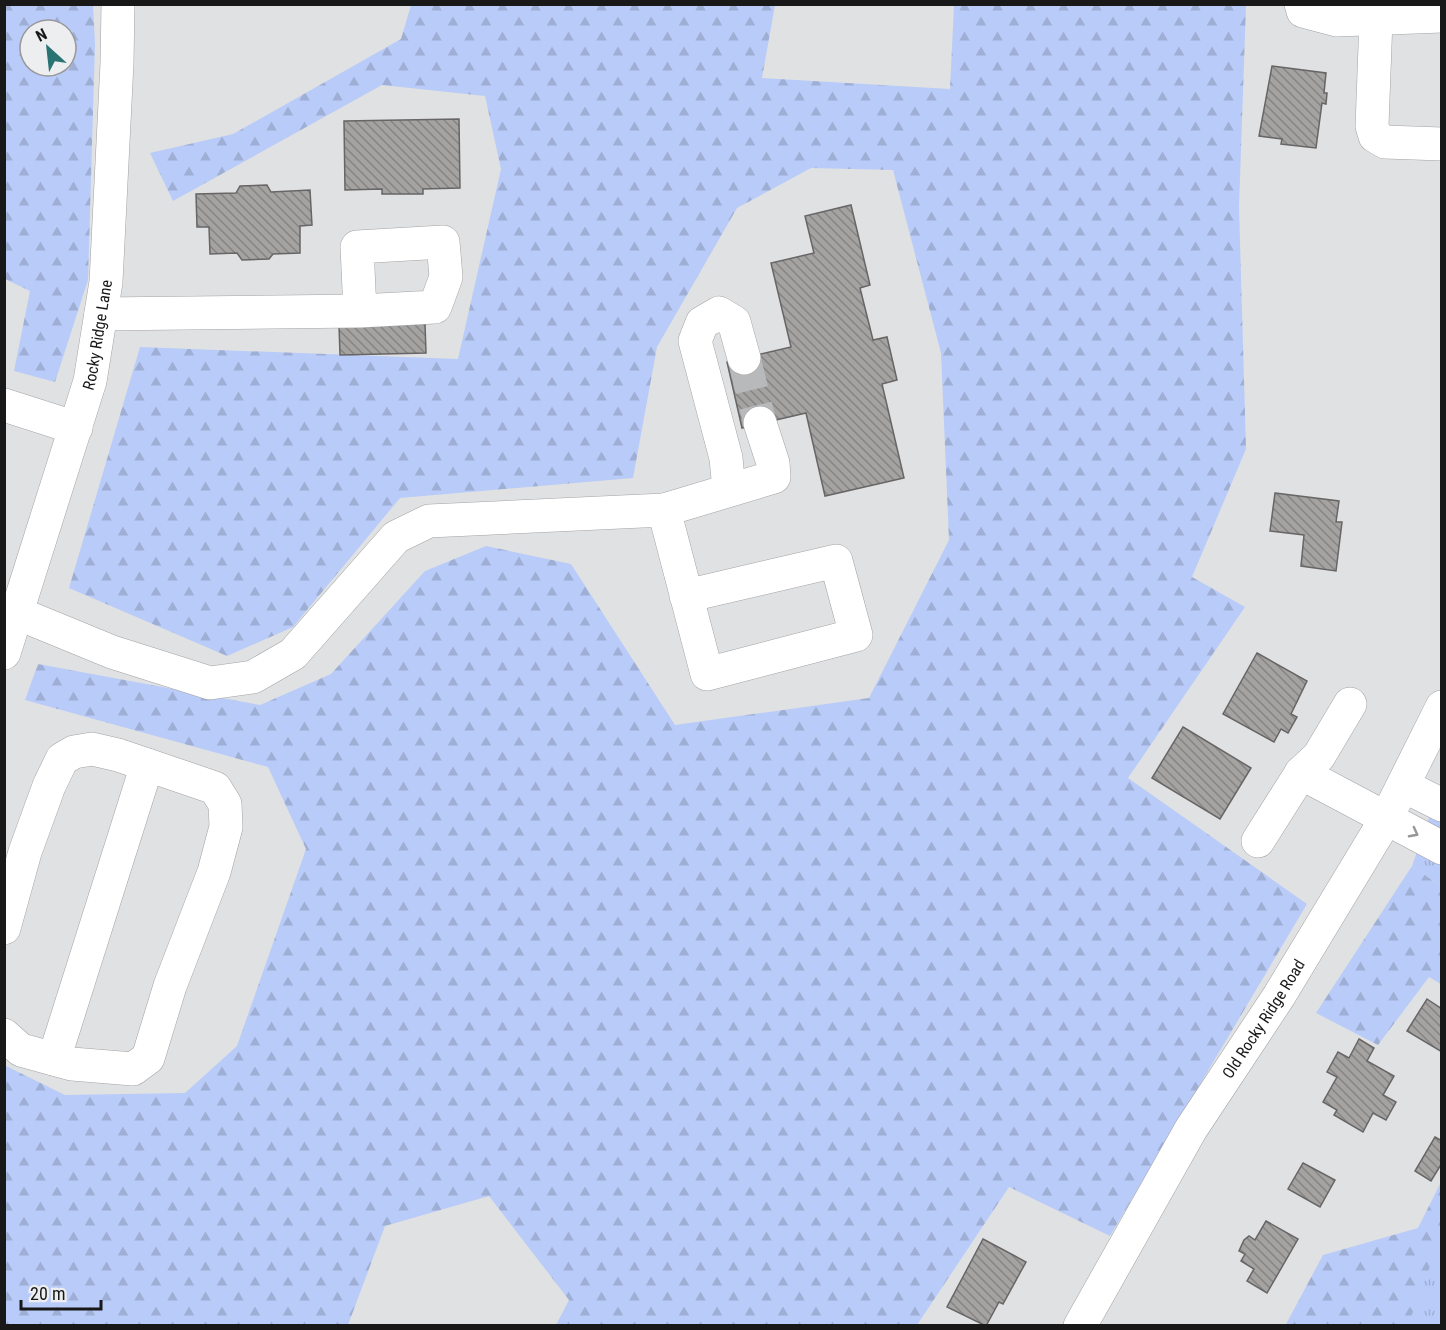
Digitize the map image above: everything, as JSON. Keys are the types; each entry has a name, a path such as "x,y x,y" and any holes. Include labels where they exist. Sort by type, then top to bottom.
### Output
{"street":[{"name":"Rocky Ridge Lane","path":"4,653 90,381 106,282 118,4"},
{"path":"1301,4 1304,11 1337,21 1442,16"},
{"path":"1376,18 1372,126 1375,136 1385,142 1442,144"},
{"path":"101,314 360,311"},
{"path":"729,490 726,458 695,341 702,323 719,313 734,322 744,358"},
{"path":"4,405 76,428"},
{"path":"17,613 112,652 210,683 253,677 293,654 396,537 429,521 664,510 774,477 773,463 760,423"},
{"path":"664,510 686,597 706,674 856,635 836,561 686,597"},
{"path":"1258,841 1301,773 1319,756 1350,704"},
{"name":"Old Rocky Ridge Road","path":"1080,1326 1191,1129 1279,996 1386,819 1442,707"},
{"path":"4,928 25,852 49,786 62,759 74,752 92,749 215,788 225,804 226,827 214,872 170,986 148,1058 133,1070 72,1064 21,1050 4,1035"},
{"path":"54,1059 147,765"},
{"path":"1301,773 1442,848"},
{"path":"1404,786 1442,805"}],"green space":[{"path":"5,4 93,5 95,44 88,280 55,382 14,371 30,291 5,279"},
{"path":"411,5 775,5 762,78 950,89 954,5 1246,5 1239,207 1246,449 1192,577 1245,607 1128,778 1307,904 1110,1236 1009,1187 917,1325 556,1325 569,1300 489,1196 385,1226 348,1325 5,1325 4,1065 65,1095 185,1093 237,1046 306,849 268,767 25,700 38,664 260,705 331,674 425,571 486,546 571,564 675,725 869,698 949,540 941,353 893,170 811,168 737,208 657,347 633,478 400,498 293,627 227,656 69,588 140,347 458,359 501,169 485,96 382,85 173,201 150,153 233,134 401,39"},
{"path":"1441,784 1441,886 1412,866"},
{"path":"1412,866 1441,886 1441,984 1429,977 1378,1045 1316,1013"},
{"path":"1441,1182 1441,1269 1418,1325 1285,1326 1323,1255 1418,1228"},
{"path":"1441,1237 1441,1325 1408,1325"}],"building":[{"path":"1272,66 1326,73 1324,93 1327,93 1326,104 1322,103 1316,148 1281,144 1282,139 1259,136"},
{"path":"459,119 460,188 423,189 423,194 382,194 382,189 345,190 344,121"},
{"path":"267,185 271,192 310,190 312,225 300,226 300,253 273,254 269,259 242,260 237,253 210,254 209,227 197,227 196,194 236,193 240,186"},
{"path":"851,205 870,285 860,288 873,340 887,337 897,380 882,384 904,478 825,496 806,413 742,428 727,362 791,347 771,263 814,253 805,216"},
{"path":"425,323 426,353 340,355 339,325"},
{"path":"1275,493 1339,501 1336,522 1342,522 1336,571 1301,566 1304,535 1270,531"},
{"path":"1257,653 1307,681 1291,714 1297,717 1288,733 1281,729 1274,742 1223,714"},
{"path":"1183,727 1251,768 1220,819 1152,778"},
{"path":"1427,999 1442,1009 1442,1052 1407,1031"},
{"path":"1359,1039 1374,1048 1367,1061 1394,1076 1383,1095 1396,1102 1386,1120 1373,1113 1363,1132 1334,1115 1337,1110 1323,1102 1337,1077 1327,1072 1338,1052 1349,1058"},
{"path":"1435,1137 1442,1141 1442,1163 1431,1181 1415,1171"},
{"path":"1303,1163 1335,1180 1320,1207 1288,1189"},
{"path":"1266,1221 1298,1239 1267,1293 1247,1281 1254,1269 1241,1261 1245,1254 1239,1251 1244,1240 1249,1236 1255,1240"},
{"path":"983,1239 1026,1262 1003,1304 999,1302 986,1326 947,1307"}],"tunnel":[{"path":"744,358 760,423"}]}
